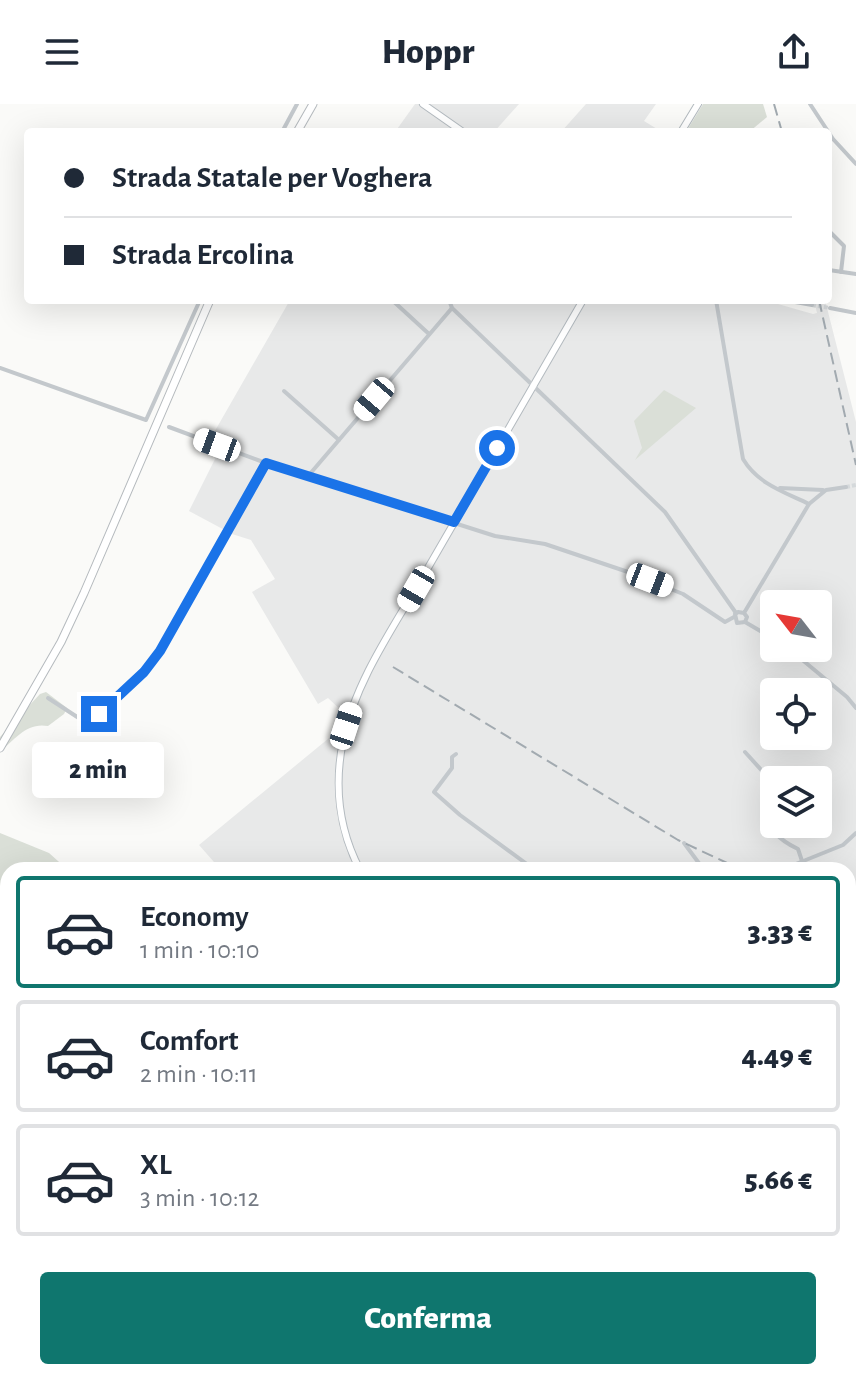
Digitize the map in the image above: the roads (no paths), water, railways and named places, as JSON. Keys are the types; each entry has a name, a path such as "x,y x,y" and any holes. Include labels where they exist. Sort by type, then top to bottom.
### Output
{"main road":[{"path":"299,128 313,104"},
{"path":"423,104 457,128"},
{"path":"683,128 698,104"},
{"path":"0,748 67,630 208,304"},
{"path":"356,862 347,843 340,815 340,762 346,726 359,693 384,644 581,304"}],"street":[{"path":"284,128 297,104"},
{"path":"810,104 826,128"},
{"path":"832,137 856,164"},
{"path":"832,234 844,246 841,272"},
{"path":"832,270 856,274"},
{"path":"0,368 146,420 198,304"},
{"path":"396,304 429,334"},
{"path":"450,304 665,512 738,623 745,622 760,631"},
{"path":"717,304 743,459 762,482 809,504"},
{"path":"806,304 812,305"},
{"path":"309,475 452,308"},
{"path":"830,308 856,313"},
{"path":"284,391 339,440"},
{"path":"169,427 266,463 495,536 545,544 628,572 683,594 725,622 744,613 809,504 826,490"},
{"path":"81,730 144,672 160,651 266,463"},
{"path":"776,488 826,490 846,487"},
{"path":"744,613 747,617 745,622"},
{"path":"805,662 856,708"},
{"path":"48,698 88,724"},
{"path":"745,752 760,769"},
{"path":"456,754 452,768 434,792 524,862"},
{"path":"779,838 798,849 802,861 843,845 856,833"},
{"path":"684,843 698,862"}],"tunnel":[{"path":"812,305 830,308"},
{"path":"846,487 856,485"}],"railway":[{"path":"774,104 781,128"},
{"path":"820,304 856,465"},
{"path":"393,667 678,840 725,862"}]}
